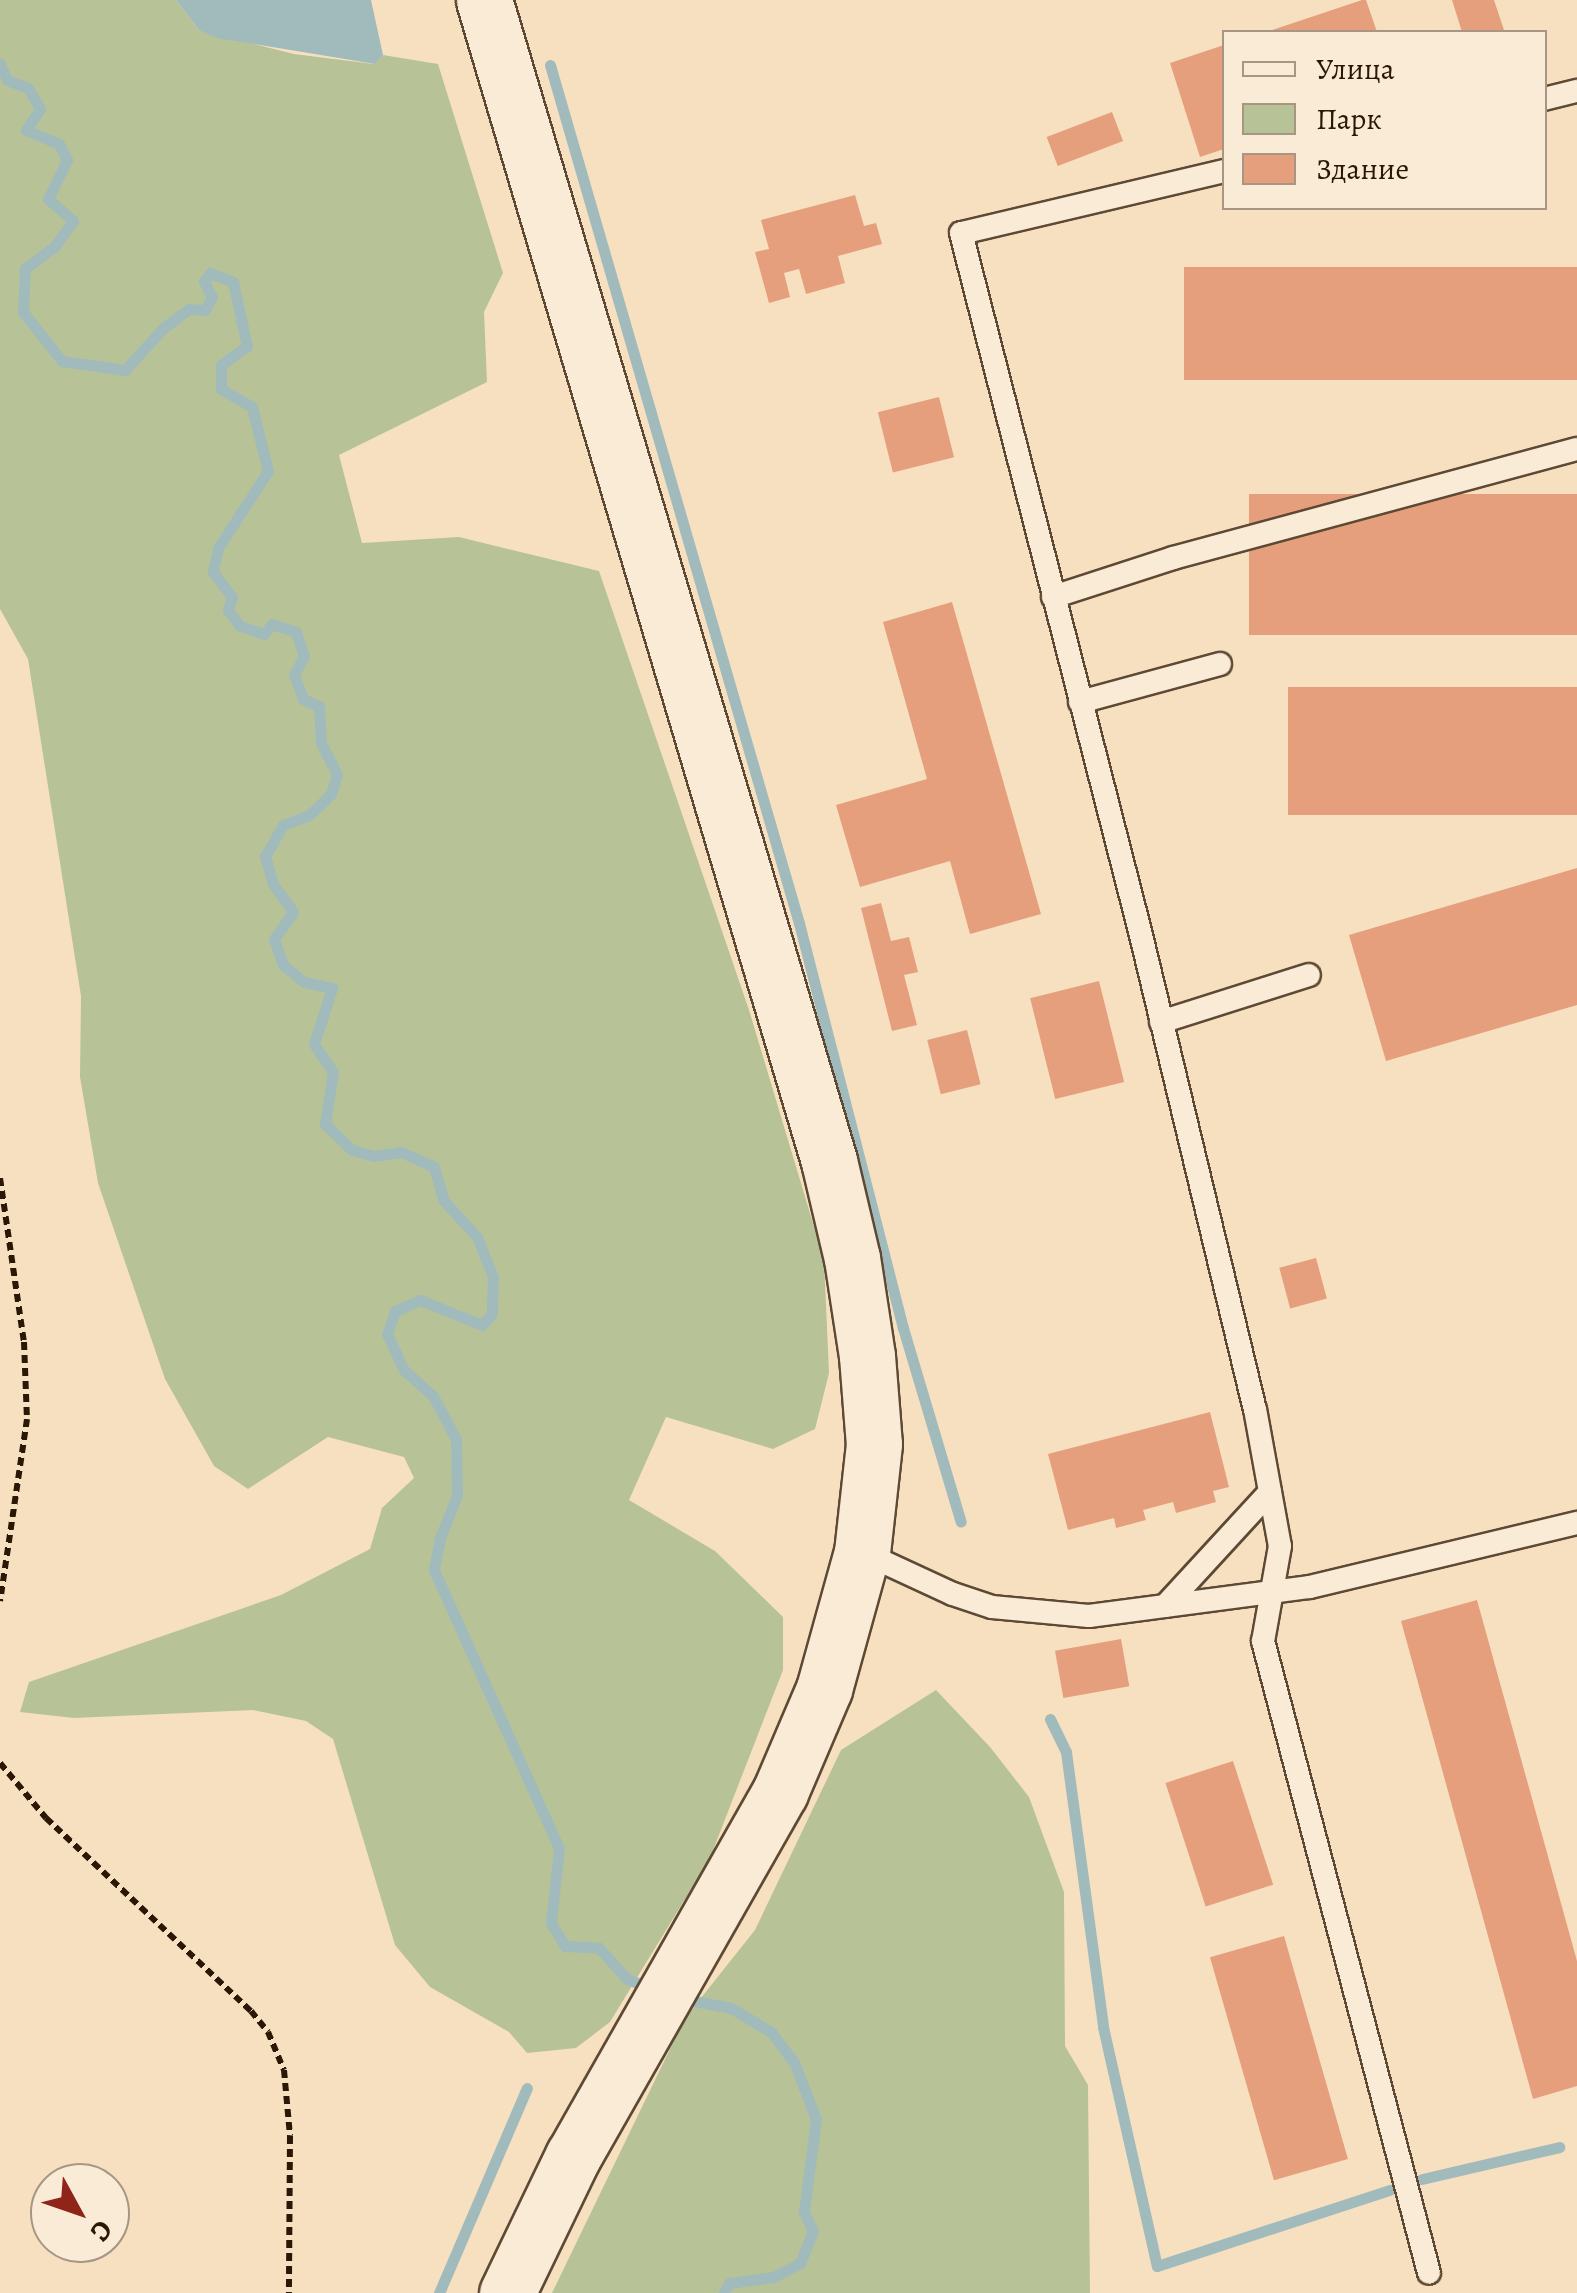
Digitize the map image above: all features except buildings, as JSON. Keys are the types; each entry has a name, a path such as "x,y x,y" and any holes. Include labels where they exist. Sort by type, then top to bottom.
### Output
{"street":[{"path":"484,0 829,1161 852,1258 867,1356 874,1444 862,1552 824,1688 780,1792 573,2156 508,2293"}],"lane":[{"path":"1547,99 1574,95"},
{"path":"1222,170 961,233 1255,1409 1280,1546 1263,1640 1429,2273"},
{"path":"1053,597 1173,558 1577,449"},
{"path":"1080,702 1220,664"},
{"path":"1161,1022 1308,974"},
{"path":"1165,1606 1270,1492"},
{"path":"862,1552 952,1594 992,1607 1089,1616 1271,1593 1577,1523"}],"path":[{"path":"0,1178 24,1342 27,1419 0,1601"},
{"path":"0,1763 46,1818 252,2011 268,2032 284,2070 290,2136 288,2293"}],"green space":[{"path":"0,0 176,0 199,30 294,54 374,64 383,55 438,64 503,273 484,312 487,382 339,455 362,543 459,537 599,571 749,1010 824,1260 829,1373 815,1429 773,1449 666,1417 629,1500 715,1551 783,1617 783,1670 710,1858 610,2022 576,2048 527,2053 509,2032 430,1987 395,1945 333,1739 306,1721 253,1710 74,1718 20,1712 29,1682 281,1595 370,1549 382,1508 414,1478 404,1457 328,1437 248,1489 214,1466 165,1379 98,1183 80,1077 81,996 28,659 0,609"},
{"path":"936,1690 990,1747 1029,1797 1064,1892 1065,2046 1088,2085 1090,2293 552,2293 685,2018 755,1930 841,1750"}],"water":[{"path":"176,0 371,0 383,55 375,64 217,38 199,30"}],"waterway":[{"path":"0,64 7,80 28,88 40,109 26,130 59,144 67,160 48,199 73,221 55,246 25,269 23,312 62,361 125,370 162,329 189,309 205,310 212,297 204,281 210,273 233,282 247,346 221,365 221,389 252,407 268,471 218,548 213,572 232,597 228,610 240,626 264,634 272,624 296,632 304,656 294,675 303,699 319,706 321,743 337,774 331,794 309,815 283,825 265,856 273,884 293,912 274,939 283,965 304,982 332,988 314,1044 333,1072 325,1124 352,1150 373,1156 401,1152 434,1167 444,1201 477,1237 493,1277 492,1314 482,1325 420,1300 395,1311 387,1334 404,1370 433,1396 456,1439 457,1495 440,1538 434,1570 559,1848 551,1923 565,1946 599,1948 627,1979 651,1988"},
{"path":"550,65 799,923 903,1328 961,1522"},
{"path":"1050,1719 1066,1752 1103,2027 1157,2266 1390,2190"},
{"path":"678,1998 731,2008 771,2032 794,2062 816,2119 804,2212 813,2231 800,2263 774,2277 729,2283 724,2293"},
{"path":"439,2293 527,2088"},
{"path":"1422,2179 1559,2147"}]}
